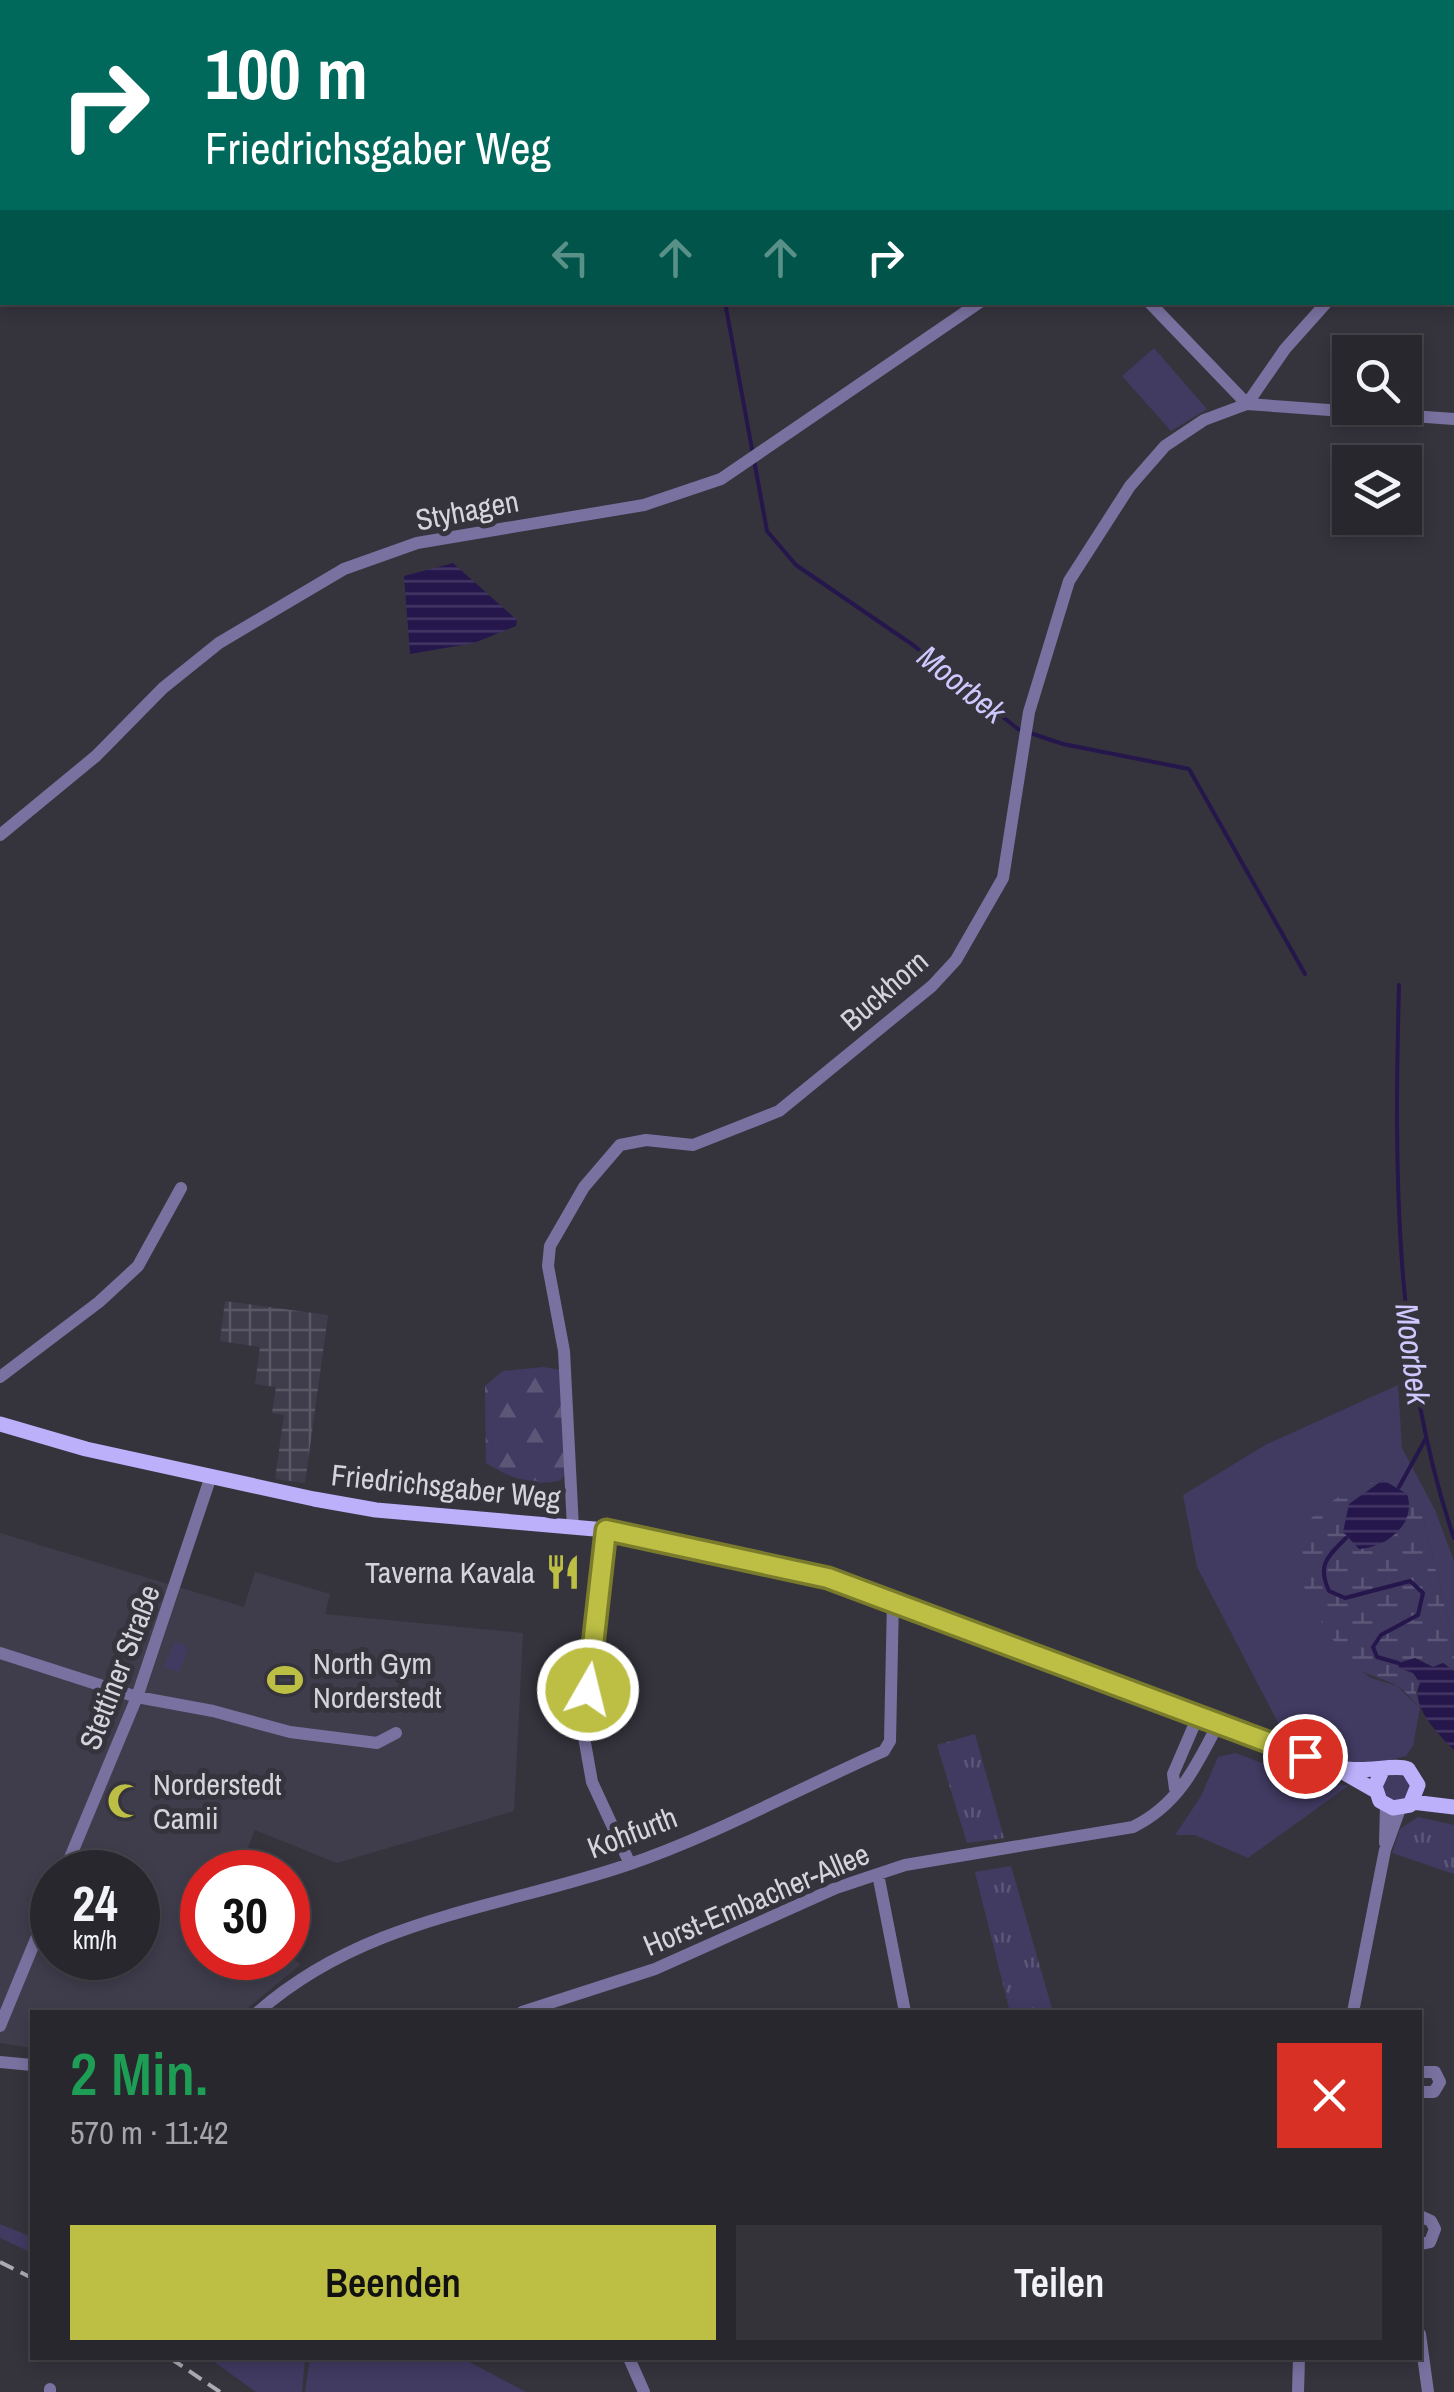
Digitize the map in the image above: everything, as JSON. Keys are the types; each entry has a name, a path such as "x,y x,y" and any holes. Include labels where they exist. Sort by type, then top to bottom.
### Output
{"main road":[{"name":"Friedrichsgaber Weg","path":"0,1424 86,1449 376,1510 606,1530 752,1559 894,1600 1334,1767 1376,1790"},
{"name":"Friedrichsgaber Weg","path":"1334,1767 1382,1771 1405,1767 1418,1785"},
{"path":"1382,1771 1376,1790 1399,1806 1454,1806"},
{"path":"1399,1806 1418,1785 1454,1806"}],"street":[{"name":"Styhagen","path":"0,835 96,756 163,688 219,643 344,569 418,543 644,505 721,479 976,305"},
{"path":"1152,305 1247,404 1454,419"},
{"path":"1247,404 1285,349 1324,305"},
{"name":"Buckhorn","path":"573,1528 564,1351 548,1266 560,1222 620,1145 646,1140 692,1145 779,1112 942,977 980,924 1004,878 1039,668 1069,581 1130,486 1165,446 1204,420 1247,404"},
{"path":"0,1377 99,1302 138,1266 182,1188"},
{"name":"Stettiner Straße","path":"73,1850 137,1697 211,1476"},
{"path":"606,1530 584,1738 592,1782 630,1864"},
{"name":"Kohfurth","path":"260,2010 289,1987 368,1940 630,1864 884,1751 890,1741 894,1600"},
{"path":"0,1653 137,1697 319,1738 377,1743 396,1733"},
{"path":"1175,1789 1173,1774 1198,1716"},
{"name":"Horst-Embacher-Allee","path":"528,2010 655,1969 878,1874 941,1856 1132,1826 1161,1809 1175,1789 1189,1782 1218,1724"},
{"path":"1353,2010 1385,1850 1399,1806"},
{"path":"878,1874 906,2010"},
{"path":"0,2026 30,1953"},
{"path":"0,2062 30,2065"},
{"path":"1422,2072 1434,2072 1440,2082 1434,2092 1422,2092"},
{"path":"1422,2217 1432,2221 1435,2229 1430,2242 1422,2244"},
{"path":"1422,2348 1428,2392"},
{"path":"630,2360 644,2392"},
{"path":"1298,2392 1299,2360"}],"shaded area":[{"path":"453,563 517,620 516,626 474,643 410,654 404,576"},
{"path":"225,1301 328,1315 305,1483 275,1479 284,1415 272,1413 276,1387 255,1384 260,1347 220,1341"},
{"path":"1383,1480 1407,1494 1408,1515 1389,1539 1359,1549 1343,1532 1349,1504"},
{"path":"0,1533 244,1607 255,1572 330,1594 325,1614 523,1633 514,1811 337,1863 255,1830 247,1850 180,1850 180,1980 282,1980 245,2010 30,2010 30,2048 0,2043"},
{"path":"1415,1658 1433,1667 1443,1663 1454,1671 1454,1750 1422,1711 1420,1683 1413,1673 1399,1668 1398,1663"}],"green space":[{"path":"1154,348 1207,409 1171,431 1122,376"},
{"path":"544,1367 560,1370 568,1469 561,1480 541,1483 512,1477 486,1463 485,1386 503,1371"},
{"path":"1398,1385 1402,1448 1435,1510 1454,1561 1454,1645 1422,1513 1297,1550 1319,1612 1350,1661 1371,1678 1397,1686 1420,1708 1413,1746 1406,1756 1369,1765 1332,1758 1287,1740 1197,1567 1183,1495 1267,1444"},
{"path":"1383,1480 1349,1504 1410,1506 1407,1494 1422,1513 1454,1645 1454,1671 1443,1663 1433,1667 1415,1658 1399,1668 1413,1673 1420,1683 1416,1692 1420,1708 1400,1688 1361,1670 1341,1651 1314,1609 1298,1563 1300,1535 1317,1512 1357,1488"},
{"path":"175,1642 188,1647 179,1672 164,1667"},
{"path":"975,1734 1004,1838 967,1843 937,1745"},
{"path":"1236,1753 1294,1776 1348,1786 1248,1858 1195,1835 1175,1835 1201,1796 1218,1757"},
{"path":"1396,1775 1405,1779 1409,1788 1405,1797 1396,1801 1387,1797 1383,1788 1387,1779"},
{"path":"1418,1817 1454,1825 1454,1874 1392,1853 1400,1829"},
{"path":"1011,1866 1052,2010 1010,2010 975,1872"},
{"path":"0,2224 30,2236 30,2252 0,2238"},
{"path":"212,2360 305,2360 302,2392 256,2392"},
{"path":"310,2360 466,2360 526,2392 305,2392"}],"waterway":[{"name":"Moorbek","path":"726,305 767,531 796,565 913,645 1018,729 1063,744 1189,769 1305,974"},
{"name":"Moorbek","path":"1399,985 1397,1125 1402,1265 1419,1403 1454,1538"},
{"path":"1399,1487 1425,1440"},
{"path":"1346,1538 1324,1568 1329,1591 1345,1598 1410,1581 1423,1593 1418,1615 1381,1635 1373,1647 1377,1657 1398,1663"}],"railway":[{"path":"0,2262 30,2277"},
{"path":"173,2360 220,2392"}],"place":[{"name":"Taverna Kavala","path":"563,1572"},
{"name":"North Gym Norderstedt","path":"285,1680"},
{"name":"Norderstedt Camii","path":"125,1801"}],"route":[{"path":"588,1690 606,1530 710,1549 828,1578 1305,1756"}]}
